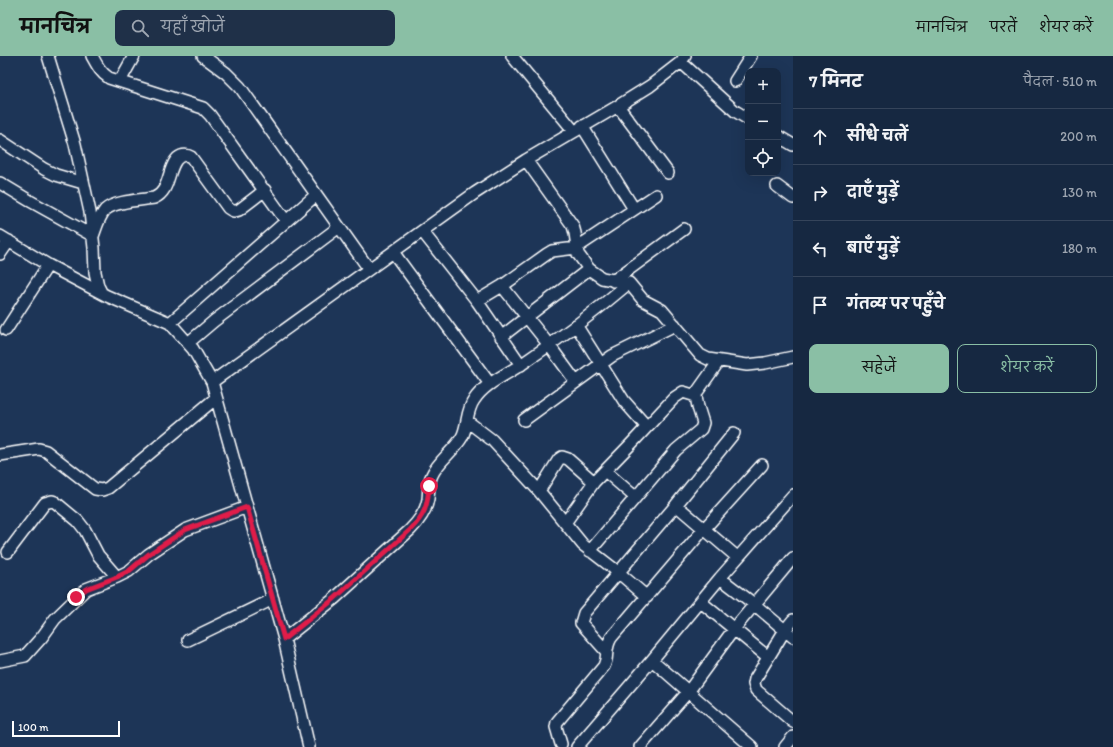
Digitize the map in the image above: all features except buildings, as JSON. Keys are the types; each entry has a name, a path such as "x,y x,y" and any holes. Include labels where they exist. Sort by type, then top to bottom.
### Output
{"street":[{"path":"48,56 75,144 90,212 95,272 101,292"},
{"path":"92,56 102,74 109,78 203,108 210,115 286,221"},
{"path":"120,81 134,56"},
{"path":"512,56 578,129 634,209"},
{"path":"736,81 751,56"},
{"path":"208,57 240,87 369,269"},
{"path":"212,382 475,193 526,160 650,86 683,59 735,111 745,117"},
{"path":"618,106 668,173"},
{"path":"781,138 793,145"},
{"path":"0,140 50,172 66,179 83,183"},
{"path":"93,236 101,216 110,206 159,196 166,186 176,160 180,156 184,155 191,157 228,208 232,211 236,212 265,190"},
{"path":"526,160 573,226 576,248 580,258 589,269 602,278 629,283 643,300 662,310 700,355 708,359 747,365 756,365 793,357"},
{"path":"0,183 93,236"},
{"path":"777,186 793,198"},
{"path":"170,323 316,195"},
{"path":"477,301 502,286 547,254 557,250 576,248 656,195"},
{"path":"188,343 214,321 339,227"},
{"path":"613,281 684,229"},
{"path":"422,231 477,301 520,365"},
{"path":"0,254 5,239 48,265 101,292 170,323 200,359 212,382 284,639 309,747"},
{"path":"393,252 490,384"},
{"path":"6,330 48,265"},
{"path":"501,337 589,269"},
{"path":"284,639 334,599 420,520 428,499 431,476 462,438 473,401 490,384 549,345 609,301 629,283"},
{"path":"502,286 527,316 576,382"},
{"path":"576,325 624,401 647,428"},
{"path":"524,420 612,356 674,325"},
{"path":"590,551 676,450 701,429 703,423 696,396 698,388 719,361"},
{"path":"565,523 594,482 678,394 687,393 696,396"},
{"path":"0,455 39,449 46,451 95,489 102,490 108,488 216,398"},
{"path":"467,421 492,440 539,491 583,545 647,597"},
{"path":"606,651 581,623 584,613 676,505 734,433"},
{"path":"539,491 558,459 562,457 568,459 594,482"},
{"path":"560,746 556,722 604,666 607,661 606,651 611,638 704,529 762,465"},
{"path":"605,471 635,497"},
{"path":"577,747 701,602 737,557 793,495"},
{"path":"8,552 45,503 52,501 78,521 85,530 98,555 117,577"},
{"path":"676,505 737,557"},
{"path":"0,661 25,656 55,620 76,597 86,589 129,571 149,554 185,530 247,507"},
{"path":"640,747 688,692 754,604 793,558"},
{"path":"720,578 754,604 789,634"},
{"path":"188,640 272,600"},
{"path":"701,602 768,657"},
{"path":"793,620 789,634 768,657 755,679 754,684 756,690 793,722"},
{"path":"652,660 752,747"},
{"path":"785,747 793,737"}],"route":[{"path":"76,597 86,589 129,571 149,554 185,530 247,507 284,639 334,599 420,520 428,499 429,486"}]}
